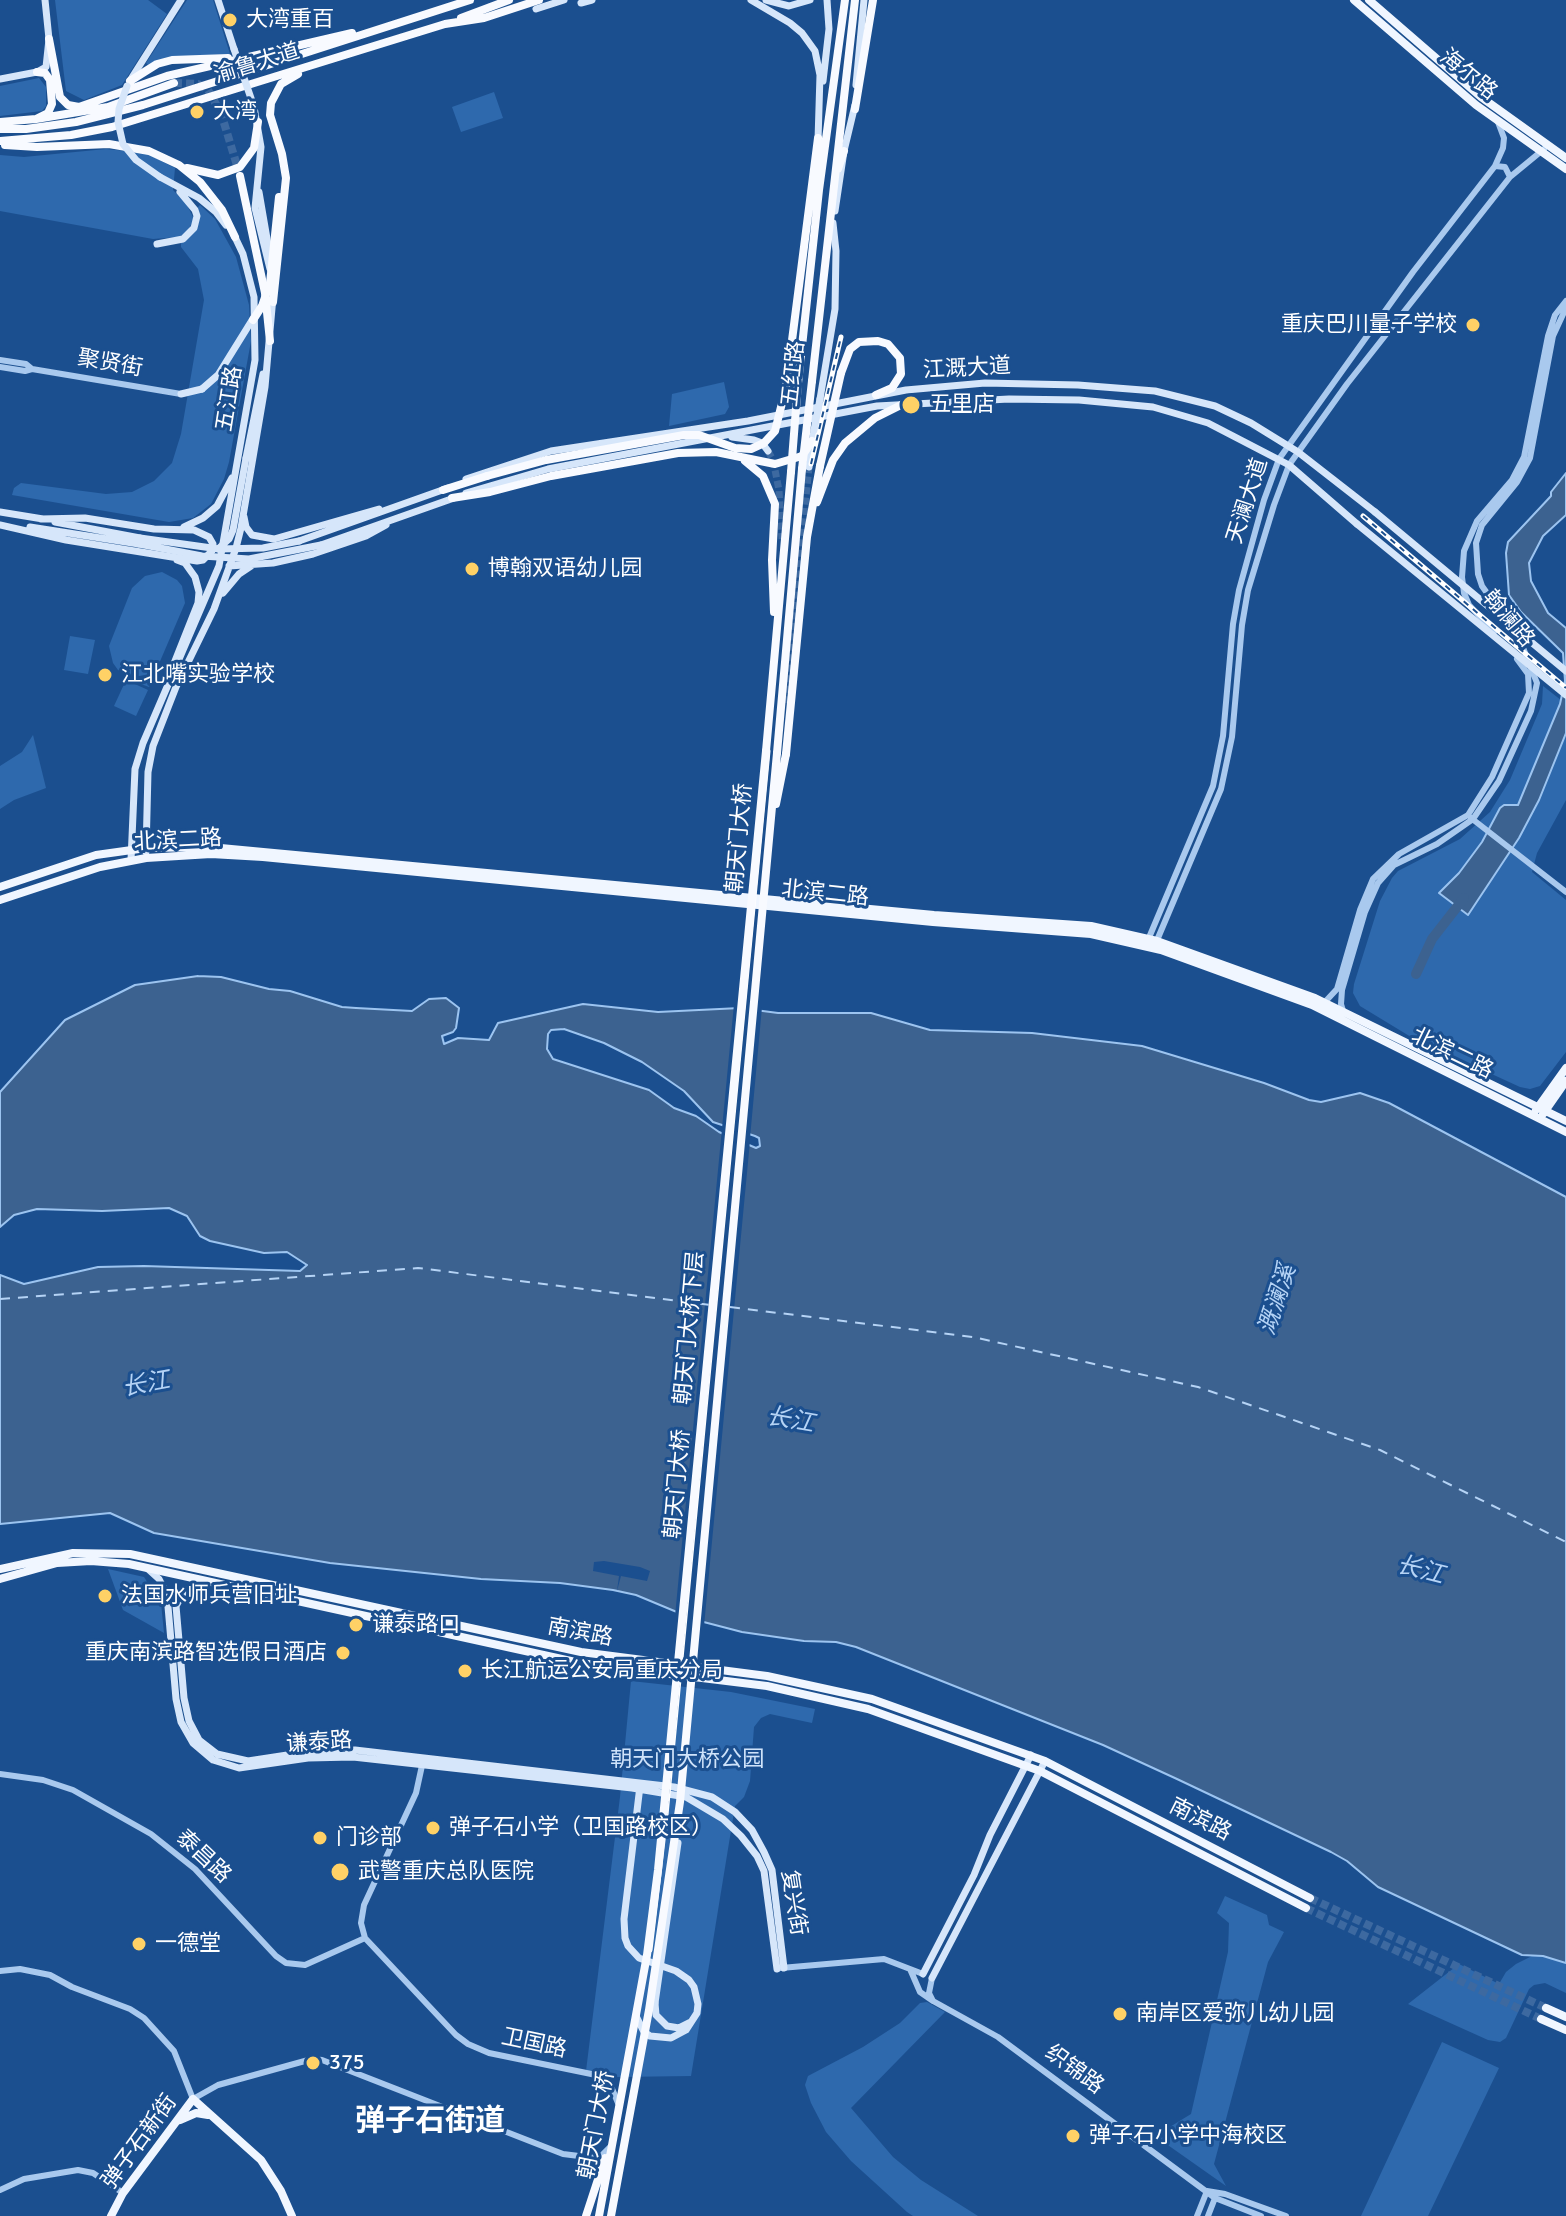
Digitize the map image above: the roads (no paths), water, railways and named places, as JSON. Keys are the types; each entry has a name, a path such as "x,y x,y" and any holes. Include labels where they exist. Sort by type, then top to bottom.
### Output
{"highway":[{"name":"渝鲁大道","path":"0,129 76,122 116,112 470,0"},
{"path":"445,24 509,0"},
{"name":"五红路","path":"765,751 825,105 845,0"},
{"name":"五红路","path":"781,753 812,381 855,0"},
{"path":"855,109 873,0"},
{"name":"渝鲁大道","path":"0,143 112,127 445,24 484,18 537,4"},
{"path":"49,39 60,97 73,107 167,76 328,36 380,28"},
{"path":"129,83 157,64 172,60 248,57"},
{"path":"273,302 285,192 283,159 270,115 271,103 281,84 314,66"},
{"path":"36,119 48,113 52,98 47,76 37,72"},
{"path":"0,122 108,107 174,83"},
{"path":"0,143 37,147 119,144 149,151 179,165 210,174 233,171 245,162 254,148 258,122"},
{"path":"443,490 546,460 684,435 699,435 735,448 751,449 764,443 775,431 786,387 818,138"},
{"path":"833,231 832,186 844,151"},
{"path":"253,320 270,283 283,159"},
{"path":"179,165 216,201 235,237"},
{"path":"240,176 265,293 270,344"},
{"path":"806,234 819,190"},
{"path":"781,753 807,537 820,466 841,373 850,349 859,342 888,344 900,358 901,374 892,388 876,395"},
{"path":"807,537 825,478 839,452 857,431 905,403"},
{"path":"452,498 678,453 708,451 775,464 802,456 812,441"},
{"path":"734,456 763,476 775,504 772,585 776,639"},
{"name":"朝天门大桥","path":"599,2216 647,1955 666,1801 765,751"},
{"name":"朝天门大桥","path":"613,2216 649,2010 680,1802 767,852 781,753"},
{"path":"586,2216 617,2120"}],"main road":[{"path":"0,79 37,72 47,63 49,39 45,0"},
{"name":"五江路","path":"131,860 135,769 223,552 243,457 257,328 249,274 235,237 216,212 199,198 176,187 136,160 123,144 118,122 119,109 129,83 181,0"},
{"name":"五江路","path":"146,853 148,772 156,734 214,609 236,548 270,344 273,302 269,267 255,208 260,159 258,122 218,0"},
{"path":"537,4 564,0"},
{"path":"581,3 592,0"},
{"path":"751,0 790,23 815,51 825,105"},
{"path":"766,0 789,6 810,0"},
{"path":"819,190 818,138 825,105 827,0"},
{"path":"806,468 835,309 836,251 833,231 844,151 855,109 864,0"},
{"name":"海尔路","path":"1354,0 1498,122 1566,158"},
{"name":"海尔路","path":"1369,0 1566,169"},
{"path":"181,394 202,389 218,375 253,320 263,295 270,260 259,192 260,159"},
{"path":"157,244 183,239 196,222 195,210 176,187"},
{"path":"202,556 229,539 243,457 270,344"},
{"name":"江溉大道","path":"139,541 219,549 263,548 299,541 371,517 389,506 443,490 486,471 551,451 748,421 876,395 985,383 1155,391 1215,406 1251,423 1298,452 1566,671"},
{"name":"江溉大道","path":"139,541 202,556 249,559 321,545 488,485 548,469 905,403 1075,399 1153,407 1208,423 1289,465 1566,695"},
{"path":"726,437 754,440 762,443 768,451"},
{"path":"175,529 196,523 217,506 243,457"},
{"path":"223,552 389,506"},
{"path":"0,512 139,541"},
{"path":"244,512 246,527 252,535 274,539"},
{"path":"0,524 66,540 168,557 203,560 212,551 213,544 209,537 201,532 85,518 41,519"},
{"path":"219,566 252,566 313,554 366,536 400,518"},
{"path":"0,524 139,541"},
{"path":"168,557 185,563 195,577 199,592 198,603 176,652 168,684"},
{"path":"214,609 232,581 252,566"},
{"name":"朝天门大桥下层","path":"693,2021 680,2035 657,2039 640,2027 635,2004 661,1814 765,751"},
{"name":"朝天门大桥下层","path":"693,2021 679,2028 667,2026 656,2015 655,2003 683,1802 781,753"},
{"path":"132,821 139,828 146,822"},
{"name":"北滨二路","path":"0,887 81,859 131,850 146,853 210,847 918,913 1091,926 1151,943 1324,1003 1539,1112 1566,1132"},
{"name":"北滨二路","path":"0,900 146,853"},
{"name":"北滨二路","path":"1151,943 1312,1005 1539,1112 1566,1121"},
{"path":"1539,1112 1566,1068"},
{"path":"1539,1112 1566,1081"},
{"name":"南滨路","path":"0,1569 56,1555 112,1552 581,1652 767,1676 872,1699 1045,1761 1310,1898"},
{"name":"南滨路","path":"0,1579 41,1566 73,1561 112,1562 580,1663 767,1686 868,1709 1040,1771 1306,1908"},
{"name":"谦泰路","path":"147,1569 159,1579 167,1595 176,1699 181,1722 203,1753 223,1764 239,1768 331,1756 423,1761"},
{"name":"谦泰路","path":"206,1583 184,1591 176,1606 185,1708 193,1730 208,1748 224,1757 248,1761 332,1750 640,1786"},
{"path":"320,1597 326,1601 325,1609"},
{"path":"354,1615 348,1612 350,1607 392,1616 408,1616"},
{"path":"980,1862 990,1835 1031,1755"},
{"path":"928,1976 1045,1761"},
{"path":"640,1786 624,1919 625,1938 639,1958 676,1971 689,1980 697,1995 697,2013 693,2021"},
{"name":"复兴街","path":"640,1786 688,1789 712,1797 735,1812 752,1830 772,1870 781,1968"},
{"name":"复兴街","path":"640,1786 698,1803 723,1819 741,1836 764,1871 781,1968"},
{"path":"741,1836 748,1838 752,1830"},
{"path":"928,1976 991,1841 997,1846 993,1860"},
{"path":"1546,2008 1566,2017"},
{"path":"1541,2019 1566,2030"},
{"name":"弹子石新街","path":"111,2216 123,2193 193,2099 261,2160 281,2191 292,2216"},
{"path":"175,2124 196,2113 213,2116"}],"street":[{"name":"天澜大道","path":"1151,943 1213,786 1223,736 1239,590 1279,459 1413,272 1495,166 1504,138 1498,122"},
{"name":"天澜大道","path":"1151,943 1221,789 1232,737 1248,590 1269,518 1289,465 1347,384 1510,177 1544,149"},
{"path":"1495,166 1505,167 1510,177"},
{"name":"翰澜路","path":"1324,1003 1337,989 1365,895 1382,868 1399,854 1471,817 1527,702 1530,684 1523,665 1469,605 1462,577 1464,551 1477,521 1512,480 1524,457 1548,336 1555,315 1566,301"},
{"name":"翰澜路","path":"1344,1014 1342,990 1365,912 1378,883 1394,865 1437,844 1471,817 1499,781 1534,703 1537,683 1520,640 1482,586 1476,564 1476,543 1482,525 1517,482 1530,458 1553,336 1566,308"},
{"name":"聚贤街","path":"0,360 26,364 32,369"},
{"name":"聚贤街","path":"0,367 25,371 32,369 181,394"},
{"path":"1471,817 1566,892"},
{"path":"365,1938 361,1923 364,1905 416,1793 423,1761"},
{"name":"泰昌路","path":"0,1774 43,1780 73,1790 151,1834 195,1869 286,1963 305,1965 365,1938"},
{"name":"卫国路","path":"193,2099 218,2085 312,2059 322,2060 563,2154 595,2158 610,2148 620,2109 610,2084 601,2076 489,2053 468,2044 365,1938"},
{"path":"781,1968 884,1959 928,1976 933,2001"},
{"path":"908,1966 920,1992 933,2001"},
{"path":"0,1971 20,1969 50,1975 144,2018 174,2051 193,2099"},
{"name":"织锦路","path":"933,2001 998,2037 1215,2198 1261,2216"},
{"path":"0,2190 24,2179 78,2170 93,2173 123,2193"},
{"path":"1197,2216 1207,2191 1225,2194 1286,2216"},
{"path":"1208,2216 1215,2198"}],"water":[{"path":"1566,473 1566,515 1543,536 1529,563 1531,581 1548,613 1566,628 1566,733 1539,800 1519,838 1468,915 1439,893 1482,842 1500,808 1518,805 1560,704 1565,681 1563,653 1521,612 1509,595 1506,553 1508,542 1551,496"},
{"name":"长江","path":"198,976 221,977 290,991 342,1007 412,1011 429,999 446,998 459,1008 456,1028 442,1036 444,1044 458,1038 489,1040 498,1023 583,1004 658,1012 740,1008 778,1013 871,1013 930,1030 1032,1033 1142,1046 1309,1100 1321,1102 1360,1093 1389,1103 1566,1197 1566,1963 1543,1956 1522,1955 1378,1887 1331,1852 1103,1745 856,1647 742,1632 696,1620 636,1595 613,1590 330,1563 154,1533 110,1513 0,1524 0,1275 24,1284 98,1267 300,1271 307,1265 287,1252 264,1253 210,1241 200,1236 187,1216 169,1208 102,1211 37,1209 14,1215 0,1227 0,1092 65,1020 135,985","holes":["564,1029 604,1043 642,1062 684,1091 713,1122 759,1138 760,1146 756,1148 719,1132 696,1116 674,1108 649,1090 553,1059 547,1049 551,1030"]}],"waterway":[{"name":"溉澜溪","path":"1416,974 1432,939 1464,898"}],"tunnel":[{"path":"174,83 198,84 208,90 221,113 239,172"},
{"path":"768,451 779,490 782,539"},
{"path":"785,703 809,467"},
{"path":"1310,1898 1546,2008"},
{"path":"1306,1908 1541,2019"}],"railway":[{"path":"811,464 841,337"},
{"path":"1363,516 1566,688"},
{"path":"650,1950 666,1815 768,751"}],"place":[{"name":"大湾重百","path":"230,20"},
{"name":"大湾","path":"197,112"},
{"name":"重庆巴川量子学校","path":"1473,325"},
{"name":"五里店","path":"911,405"},
{"name":"博翰双语幼儿园","path":"472,569"},
{"name":"江北嘴实验学校","path":"105,675"},
{"name":"法国水师兵营旧址","path":"105,1596"},
{"name":"谦泰路口","path":"356,1625"},
{"name":"重庆南滨路智选假日酒店","path":"343,1653"},
{"name":"长江航运公安局重庆分局","path":"465,1671"},
{"name":"弹子石小学（卫国路校区）","path":"433,1828"},
{"name":"门诊部","path":"320,1838"},
{"name":"武警重庆总队医院","path":"340,1872"},
{"name":"一德堂","path":"139,1944"},
{"name":"南岸区爱弥儿幼儿园","path":"1120,2014"},
{"name":"375","path":"313,2063"},
{"name":"弹子石小学中海校区","path":"1073,2136"}],"district":[{"name":"弹子石街道","path":"430,2122"}],"park label":[{"name":"朝天门大桥公园","path":"687,1760"}]}
